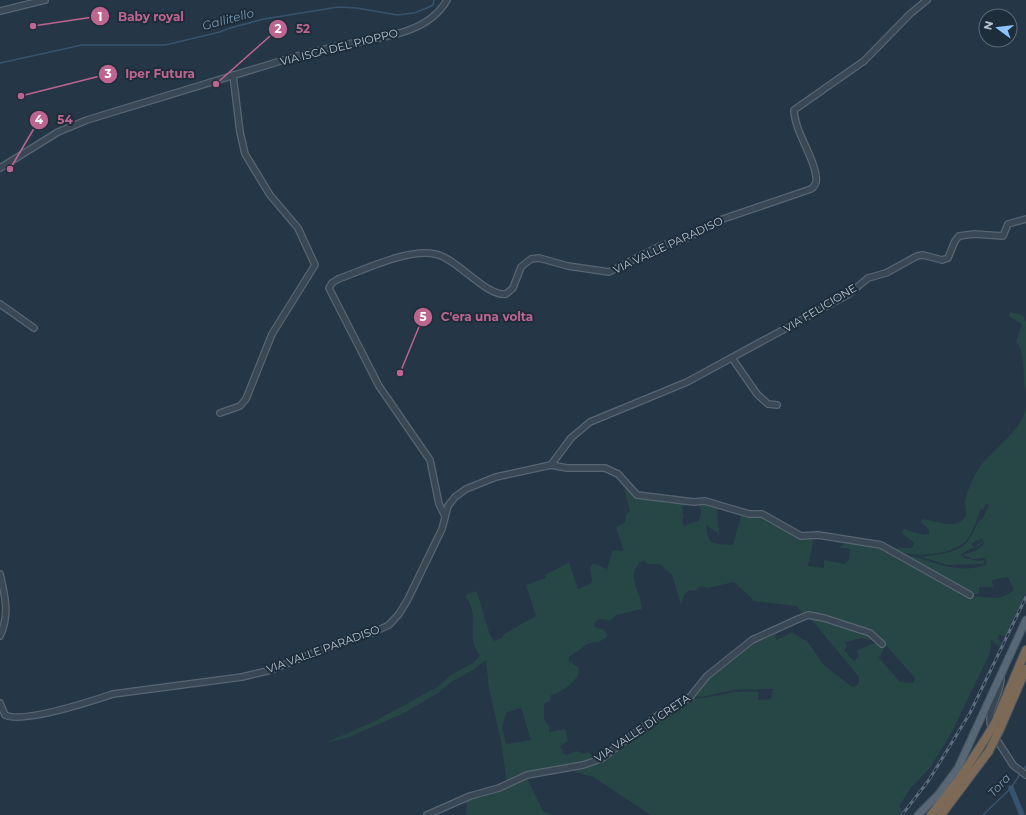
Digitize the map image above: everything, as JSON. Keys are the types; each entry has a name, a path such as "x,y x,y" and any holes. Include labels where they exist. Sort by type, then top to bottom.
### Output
{"highway":[{"path":"941,815 988,751 1026,650"},
{"path":"931,815 960,778 984,741 997,726 1026,669"}],"main road":[{"path":"918,815 938,795 958,768 1026,620"}],"street":[{"path":"0,11 44,0"},
{"name":"VIA ISCA DEL PIOPPO","path":"0,168 69,126 233,75 327,48 391,36 409,30 423,23 438,12 447,0"},
{"name":"VIA VALLE PARADISO","path":"0,704 5,715 11,718 38,715 113,694 242,677 271,670 354,637 374,632 389,624 399,614 408,599 442,529 445,516 439,504 430,460 379,386 329,288 332,283 338,278 401,257 424,252 442,256 490,289 500,294 506,294 511,291 521,266 531,259 539,258 576,268 608,272 660,246 686,239 720,220 811,189 816,182 816,174 801,138 794,112 795,108 864,62 910,14 927,0"},
{"path":"220,413 240,406 246,400 272,334 315,265 298,228 270,195 245,154 240,132 233,75"},
{"name":"VIA FELICIONE","path":"551,465 571,438 590,422 687,382 849,294 868,278 886,274 917,256 923,255 942,260 948,258 955,241 959,236 974,234 1003,236 1008,224 1026,219"},
{"path":"0,304 34,328"},
{"path":"732,358 756,394 768,404 777,405"},
{"path":"445,516 448,506 455,497 466,490 496,477 551,465 567,468 606,468 618,474 637,495 694,502 705,501 749,514 762,514 801,536 818,535 881,545 970,595"},
{"path":"0,574 7,603 5,620 0,636"},
{"name":"VIA VALLE DI CRETA","path":"426,815 470,796 499,788 527,774 583,765 600,759 661,712 690,697 708,676 752,640 808,615 824,618 870,633 882,644"},
{"path":"1001,672 1000,689 989,717 990,726 998,743 1013,765 1026,775"}],"green space":[{"path":"1010,312 1023,315 1026,322 1026,392 1023,358 1016,342 1022,324 1009,316"},
{"path":"1026,409 1026,593 1005,637 999,634 998,639 1002,643 999,647 991,639 990,653 952,732 930,768 910,789 899,806 903,811 900,815 651,815 593,777 565,769 592,763 689,698 698,698 749,691 758,692 758,700 771,699 773,689 733,690 701,697 692,695 708,676 752,641 778,631 775,637 777,640 792,632 807,641 824,665 852,687 856,686 859,683 859,677 810,618 811,616 877,638 870,640 862,638 845,642 847,647 844,650 854,661 859,656 856,651 871,644 880,643 884,650 879,656 880,659 900,682 913,683 915,678 875,633 834,618 803,614 796,606 754,601 734,582 708,588 701,586 695,591 689,590 684,595 681,605 672,575 660,564 648,564 643,560 637,565 634,571 635,583 642,609 617,615 610,621 602,619 598,620 594,627 604,630 608,636 599,642 589,643 569,657 569,661 579,668 577,677 565,689 551,695 550,701 544,704 544,718 549,726 549,732 565,729 568,741 560,746 564,754 567,755 577,751 583,754 588,752 593,756 591,760 570,766 526,773 507,783 501,741 489,689 486,660 473,670 451,682 438,693 402,714 349,737 325,743 375,721 437,687 451,675 473,663 480,656 473,638 472,608 465,596 475,591 477,592 489,632 494,641 502,638 504,634 536,616 526,585 546,578 545,575 569,562 578,589 590,584 592,581 590,568 593,563 607,569 613,550 624,551 616,527 625,522 626,514 630,511 623,484 635,493 692,502 682,507 684,518 682,519 684,526 699,520 701,511 696,502 717,508 719,534 706,525 708,537 716,544 733,545 742,512 763,516 783,527 812,537 813,543 808,566 824,568 824,560 845,564 849,560 850,550 848,548 839,548 850,540 888,551 972,596 995,598 1002,597 1014,590 1008,577 992,580 993,587 979,587 979,594 973,594 899,553 952,567 974,568 985,565 987,562 984,558 973,559 963,555 977,550 984,544 982,538 971,544 974,547 982,541 980,545 965,551 961,555 964,558 978,561 984,560 985,562 982,564 947,565 922,557 948,552 966,543 980,519 982,520 989,505 986,503 983,510 981,509 969,537 963,544 953,549 930,554 918,554 896,551 888,548 912,548 914,543 902,533 903,529 924,535 929,534 929,530 921,522 922,519 947,524 961,521 966,514 966,497 977,471 1008,438 1022,420","holes":["521,708 531,740 506,744 502,727 506,713"]},
{"path":"526,776 543,811 554,815 466,815 467,804 463,801"}],"waterway":[{"name":"Gallitello","path":"0,63 82,45 165,45 220,32 264,19 338,7 357,8 397,15 414,13 433,5 434,0"},
{"name":"Tora","path":"1023,770 1026,766"},
{"name":"Tora","path":"983,815 1011,788 1020,774"},
{"path":"1011,788 1022,815"}],"railway":[{"path":"902,815 929,780 970,713 1026,597"}],"place":[{"name":"Baby royal","path":"33,26"},
{"name":"52","path":"216,84"},
{"name":"Iper Futura","path":"21,96"},
{"name":"54","path":"10,169"},
{"name":"C'era una volta","path":"400,373"}]}
